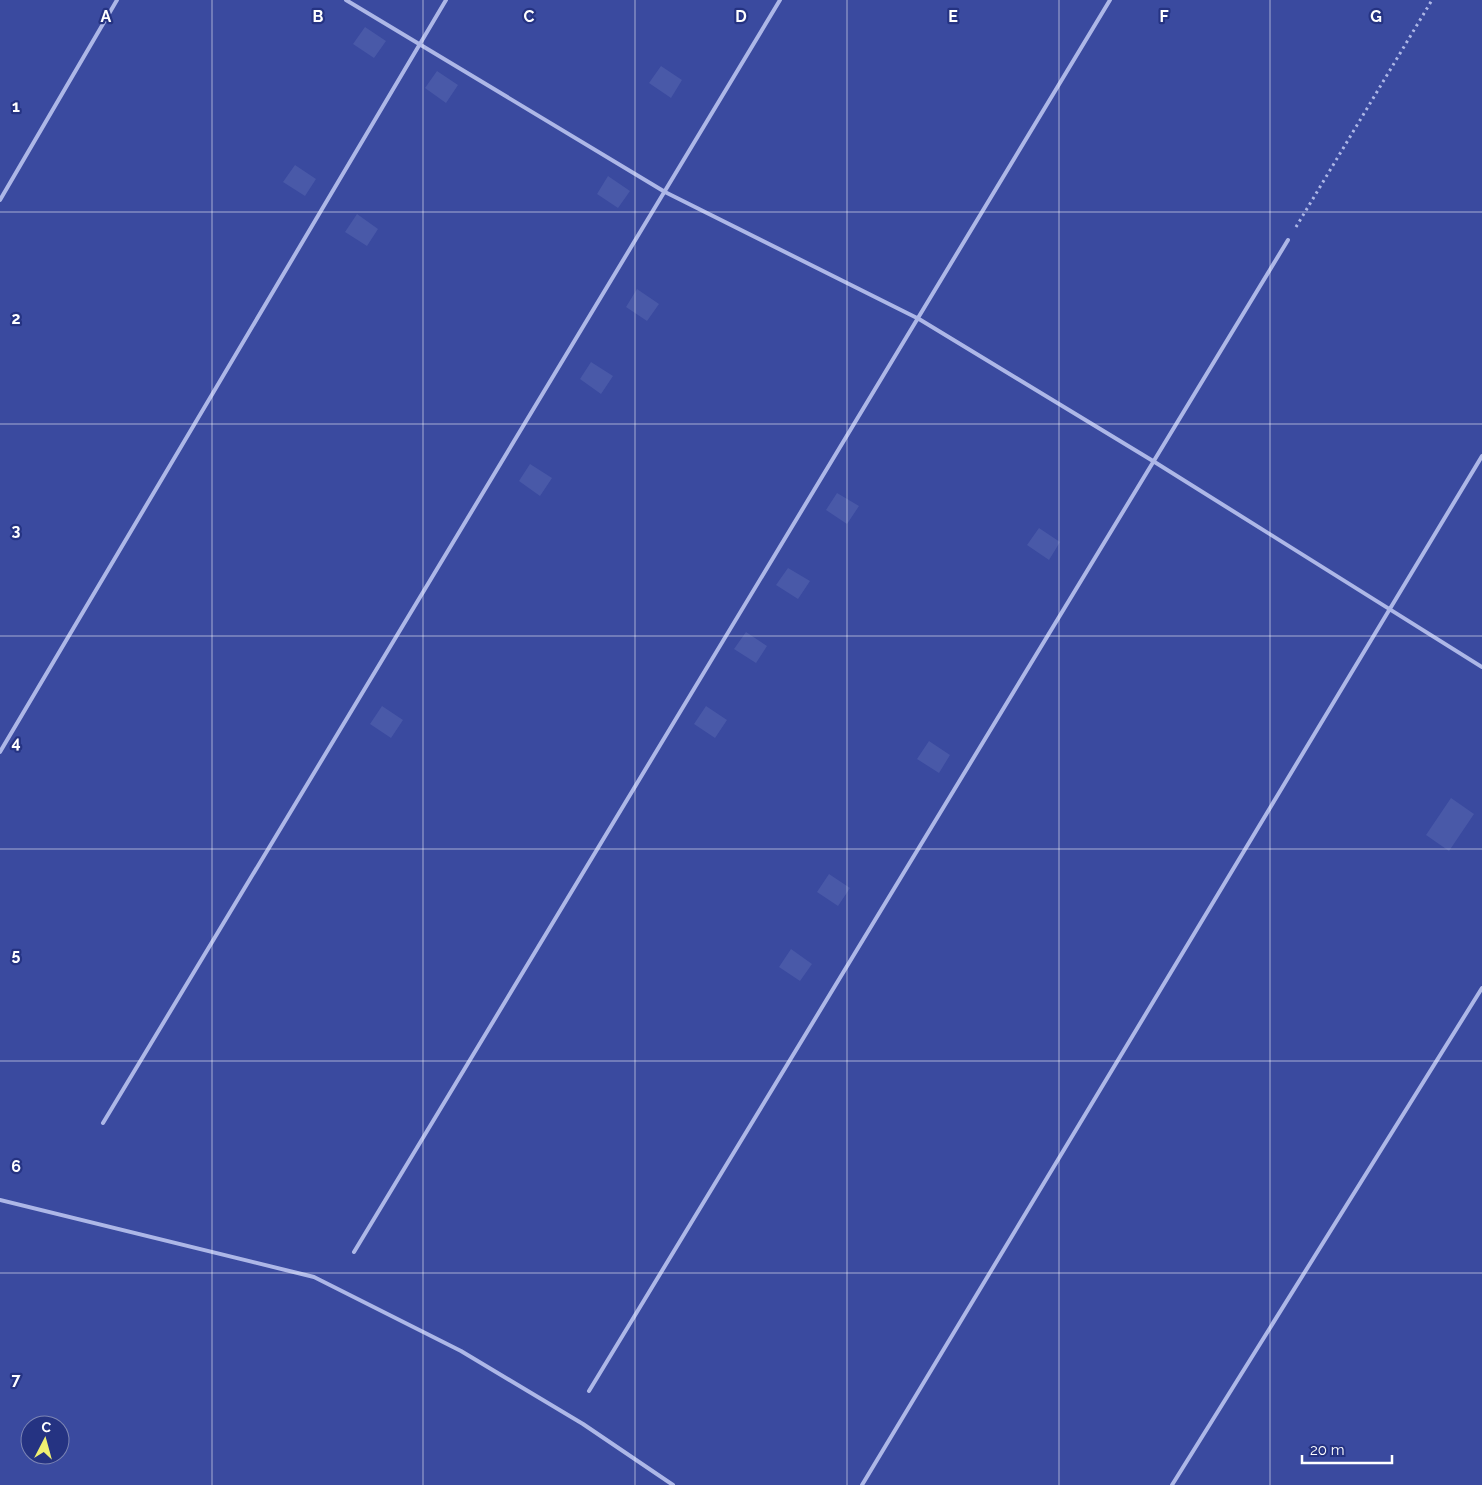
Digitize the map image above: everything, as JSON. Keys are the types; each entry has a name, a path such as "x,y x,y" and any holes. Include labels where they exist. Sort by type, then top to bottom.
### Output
{"lane":[{"path":"0,200 117,0"},
{"path":"346,0 665,192 919,319 1153,461 1482,668"},
{"path":"0,752 446,0"},
{"path":"103,1123 780,0"},
{"path":"354,1252 1110,0"},
{"path":"589,1391 1288,240"},
{"path":"862,1485 1482,456"},
{"path":"1172,1485 1482,988"},
{"path":"0,1200 314,1277 461,1350 583,1424 673,1485"}],"path":[{"path":"1288,240 1432,0"}],"shaded area":[{"path":"0,0 1482,0 1482,1485 0,1485"}],"building":[{"path":"365,27 386,41 374,58 353,44"},
{"path":"661,66 682,80 671,98 649,83"},
{"path":"437,71 458,85 446,103 425,88"},
{"path":"295,165 316,179 305,196 283,182"},
{"path":"608,176 630,191 618,208 597,194"},
{"path":"357,214 378,229 367,246 345,232"},
{"path":"637,289 659,304 647,321 626,307"},
{"path":"591,362 613,376 601,394 580,379"},
{"path":"530,464 552,478 540,496 519,481"},
{"path":"837,493 859,506 847,524 826,510"},
{"path":"1039,528 1060,542 1049,560 1027,545"},
{"path":"788,568 810,581 798,599 776,585"},
{"path":"746,632 767,646 756,663 734,649"},
{"path":"382,706 403,720 391,738 370,724"},
{"path":"706,706 727,720 715,738 694,724"},
{"path":"929,741 950,755 939,773 917,759"},
{"path":"1451,798 1474,814 1449,851 1426,835"},
{"path":"829,874 850,888 838,906 817,892"},
{"path":"791,949 812,964 800,981 779,967"}]}
